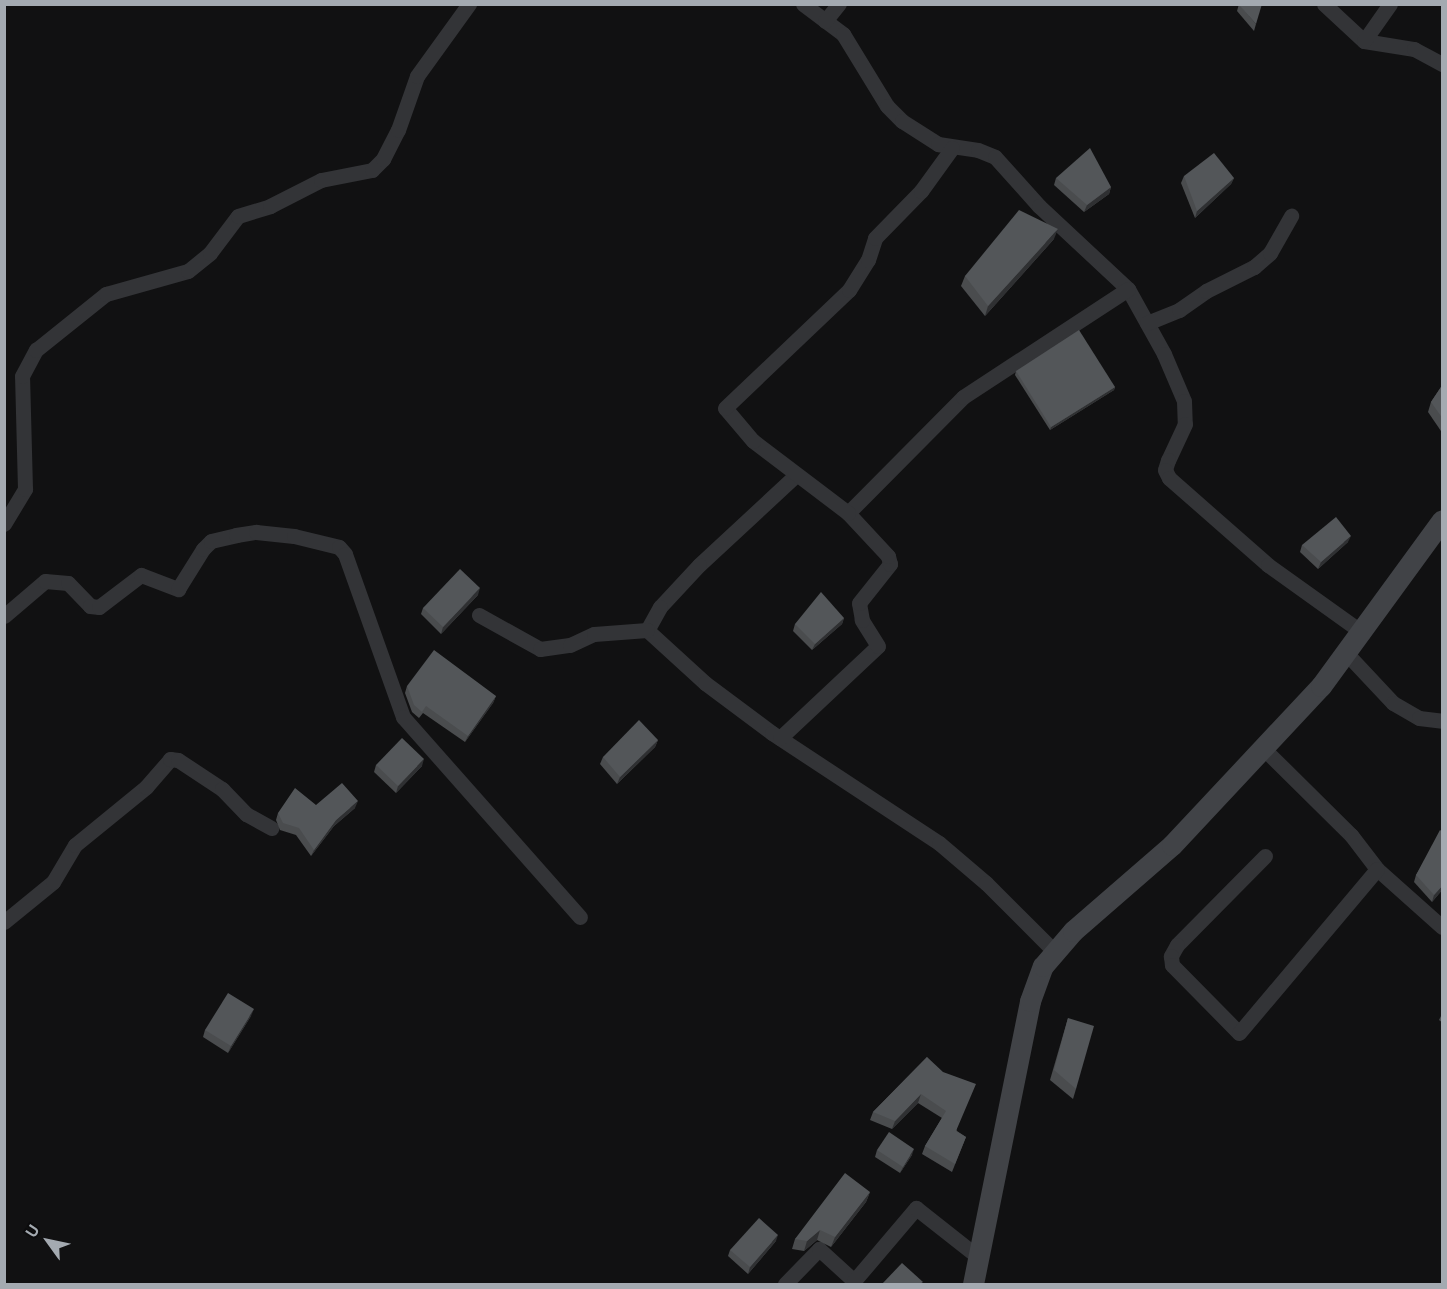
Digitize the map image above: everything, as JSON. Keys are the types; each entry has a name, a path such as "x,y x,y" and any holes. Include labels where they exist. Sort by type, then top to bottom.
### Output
{"street":[{"path":"4,524 25,489 22,376 36,350 106,294 188,272 210,253 238,216 270,206 321,180 372,170 383,159 398,130 417,76 469,4"},
{"path":"803,4 852,46 887,106 902,121 927,139 952,148 978,150 995,157 1039,207 1128,289 1148,323 1184,401 1185,424 1165,470 1169,478 1268,565 1363,633"},
{"path":"825,21 839,4"},
{"path":"1324,4 1364,41 1414,49 1443,64"},
{"path":"1364,41 1390,4"},
{"path":"780,738 878,646 862,620 859,603 890,564 884,550 848,513 796,476 740,428 725,412 726,405 849,290 868,260 875,238 921,191 952,148"},
{"path":"1148,323 1179,310 1206,291 1254,267 1270,253 1291,216"},
{"path":"848,513 976,386 1047,345 1128,289"},
{"path":"647,630 660,607 699,565 796,476"},
{"path":"973,1284 1030,1001 1043,966 1054,951 1172,845 1263,748 1347,654 1443,520"},
{"path":"4,616 45,581 68,583 90,606 99,607 141,575 178,589 203,549 211,541 236,535 256,532 294,536 339,547 345,554 403,717 580,917"},
{"path":"479,615 540,650 570,645 594,634 647,630 705,683 780,738 939,843 986,883 1054,951"},
{"path":"1347,654 1393,703 1419,718 1443,721"},
{"path":"1263,748 1351,835 1377,869 1443,927"},
{"path":"4,922 53,882 71,849 147,786 170,759 178,760 222,789 246,814 271,828"},
{"path":"1265,856 1178,945 1171,956 1172,965 1239,1033 1377,869"},
{"path":"785,1284 819,1249 854,1281 916,1208 978,1257"}],"building":[{"path":"1262,4 1256,24 1239,5"},
{"path":"1090,148 1111,187 1087,205 1056,178"},
{"path":"1214,153 1234,178 1197,211 1184,176"},
{"path":"1019,210 1058,229 988,306 965,276"},
{"path":"1079,330 1115,387 1051,427 1016,371"},
{"path":"1443,384 1443,419 1431,402"},
{"path":"1336,517 1351,536 1321,562 1302,545"},
{"path":"460,569 480,588 443,627 423,608"},
{"path":"821,592 844,618 815,644 795,624"},
{"path":"434,650 496,696 468,736 426,706 422,712 414,705 407,686"},
{"path":"639,720 658,740 620,777 603,757"},
{"path":"402,738 424,759 398,786 376,765"},
{"path":"342,783 358,801 336,820 314,850 299,828 283,823 278,813 295,788 316,805"},
{"path":"1440,830 1443,832 1443,885 1434,895 1416,875"},
{"path":"228,993 254,1009 231,1046 205,1030"},
{"path":"1068,1018 1094,1026 1076,1089 1054,1070"},
{"path":"927,1057 943,1072 976,1084 956,1131 966,1137 955,1164 925,1146 946,1111 921,1094 895,1121 873,1112"},
{"path":"889,1132 914,1149 903,1167 877,1150"},
{"path":"845,1173 870,1192 835,1237 820,1230 807,1241 795,1239"},
{"path":"759,1218 778,1235 750,1267 730,1250"},
{"path":"902,1263 923,1282 920,1284 882,1284"}]}
